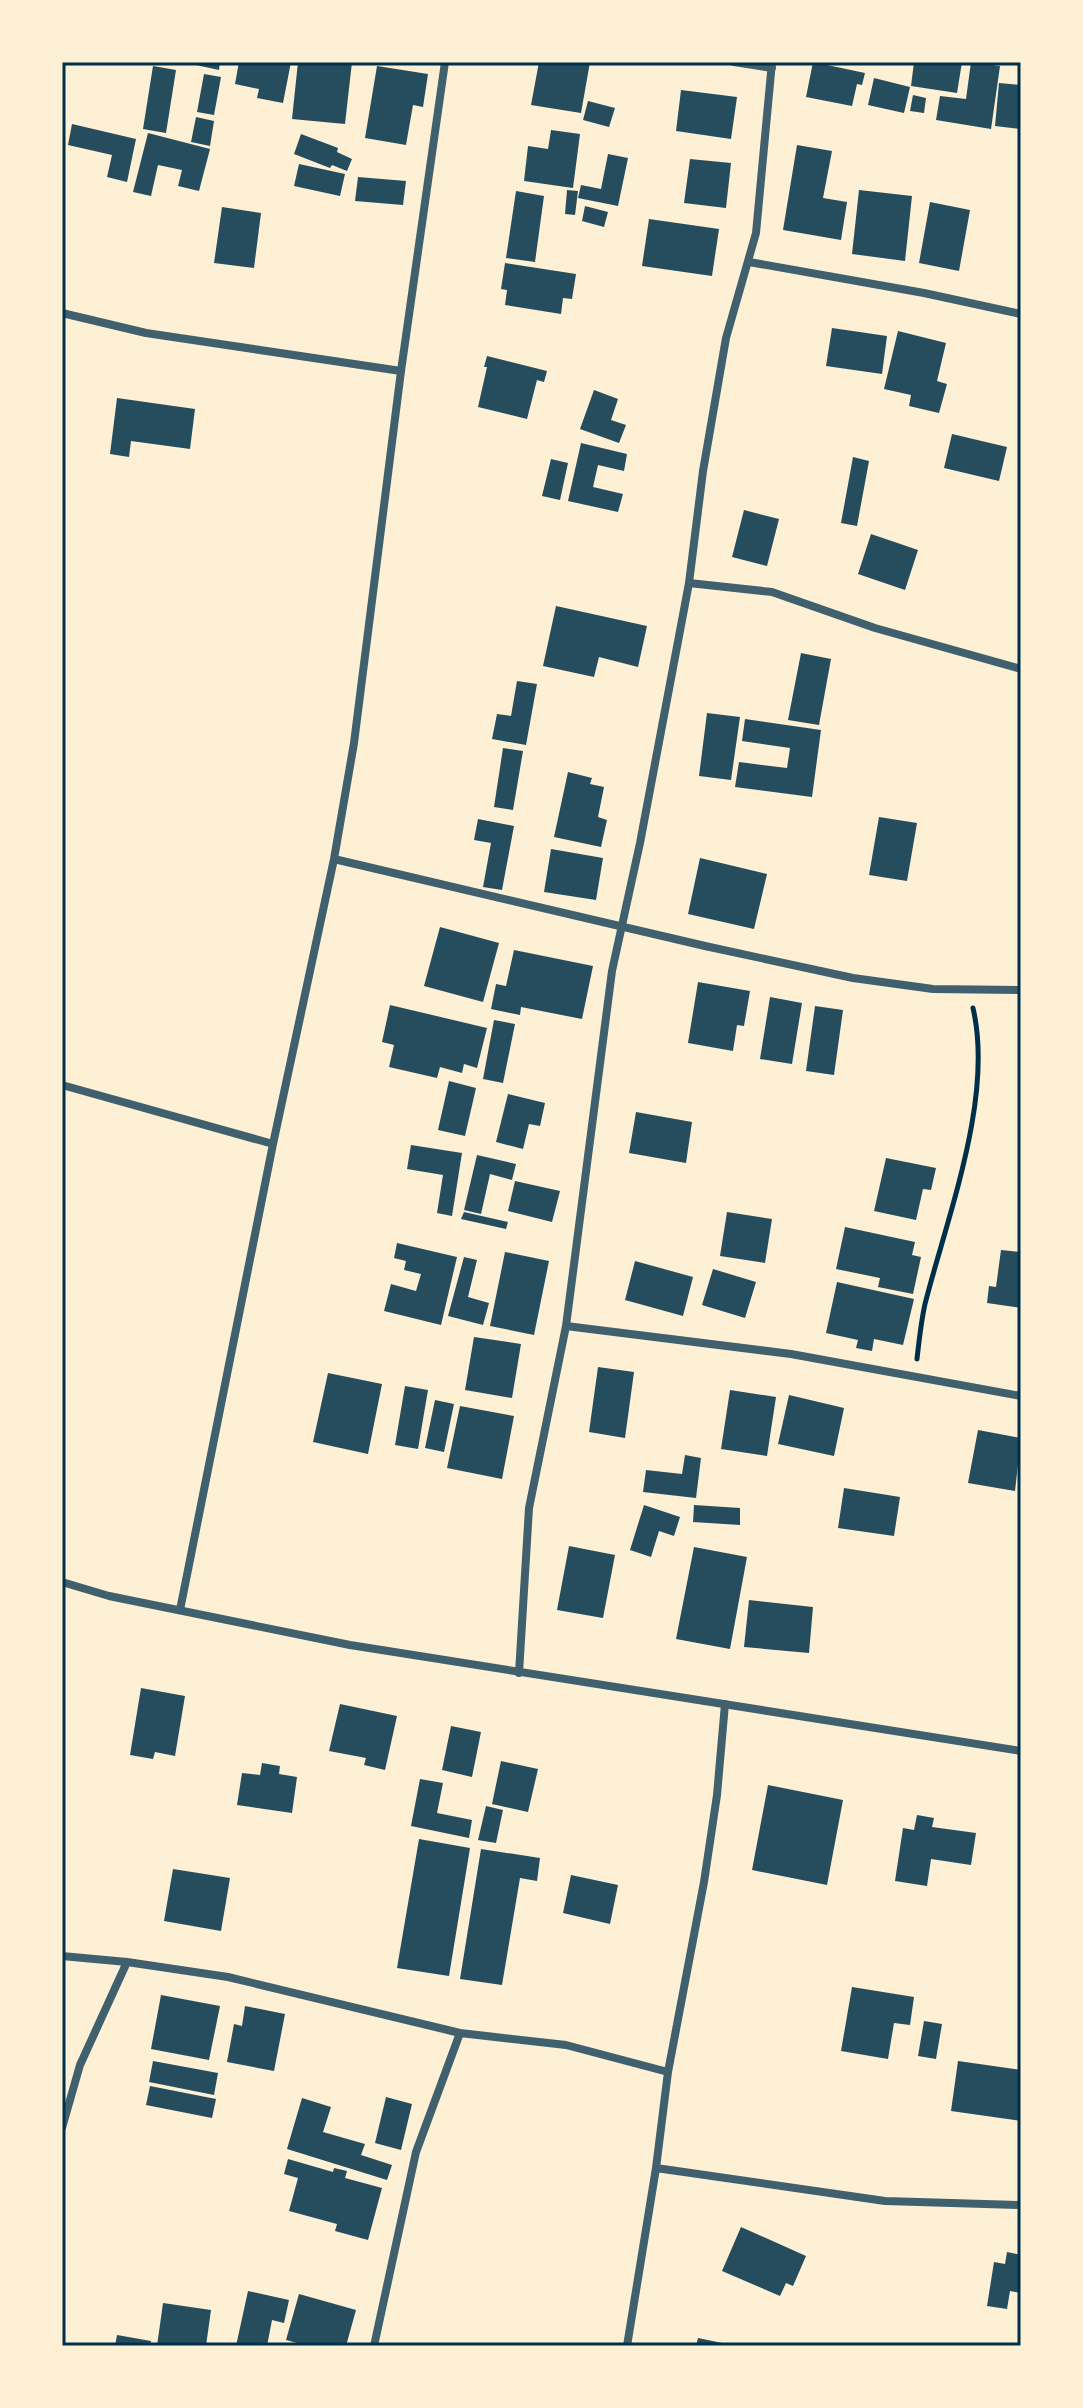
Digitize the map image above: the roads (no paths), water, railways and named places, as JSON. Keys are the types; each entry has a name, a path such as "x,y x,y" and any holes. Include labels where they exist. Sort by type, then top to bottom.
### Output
{"street":[{"path":"180,1610 273,1144 334,859 359,711 401,371 445,62"},
{"path":"519,1673 529,1508 566,1326 612,971 689,583 703,471 726,338 756,233 772,65 734,62"},
{"path":"749,262 924,293 1021,314"},
{"path":"62,313 146,333 401,371"},
{"path":"689,583 782,594 875,628 1021,669"},
{"path":"334,859 853,978 933,989 1021,990"},
{"path":"62,1085 273,1144"},
{"path":"566,1326 791,1354 1021,1396"},
{"path":"62,1582 109,1596 350,1645 1021,1751"},
{"path":"627,2346 668,2072 704,1882 717,1795 725,1704"},
{"path":"62,1956 228,1977 460,2033 566,2045 668,2072"},
{"path":"62,2128 80,2065 127,1962"},
{"path":"374,2346 416,2152 460,2033"},
{"path":"656,2168 885,2201 1021,2205"}]}
